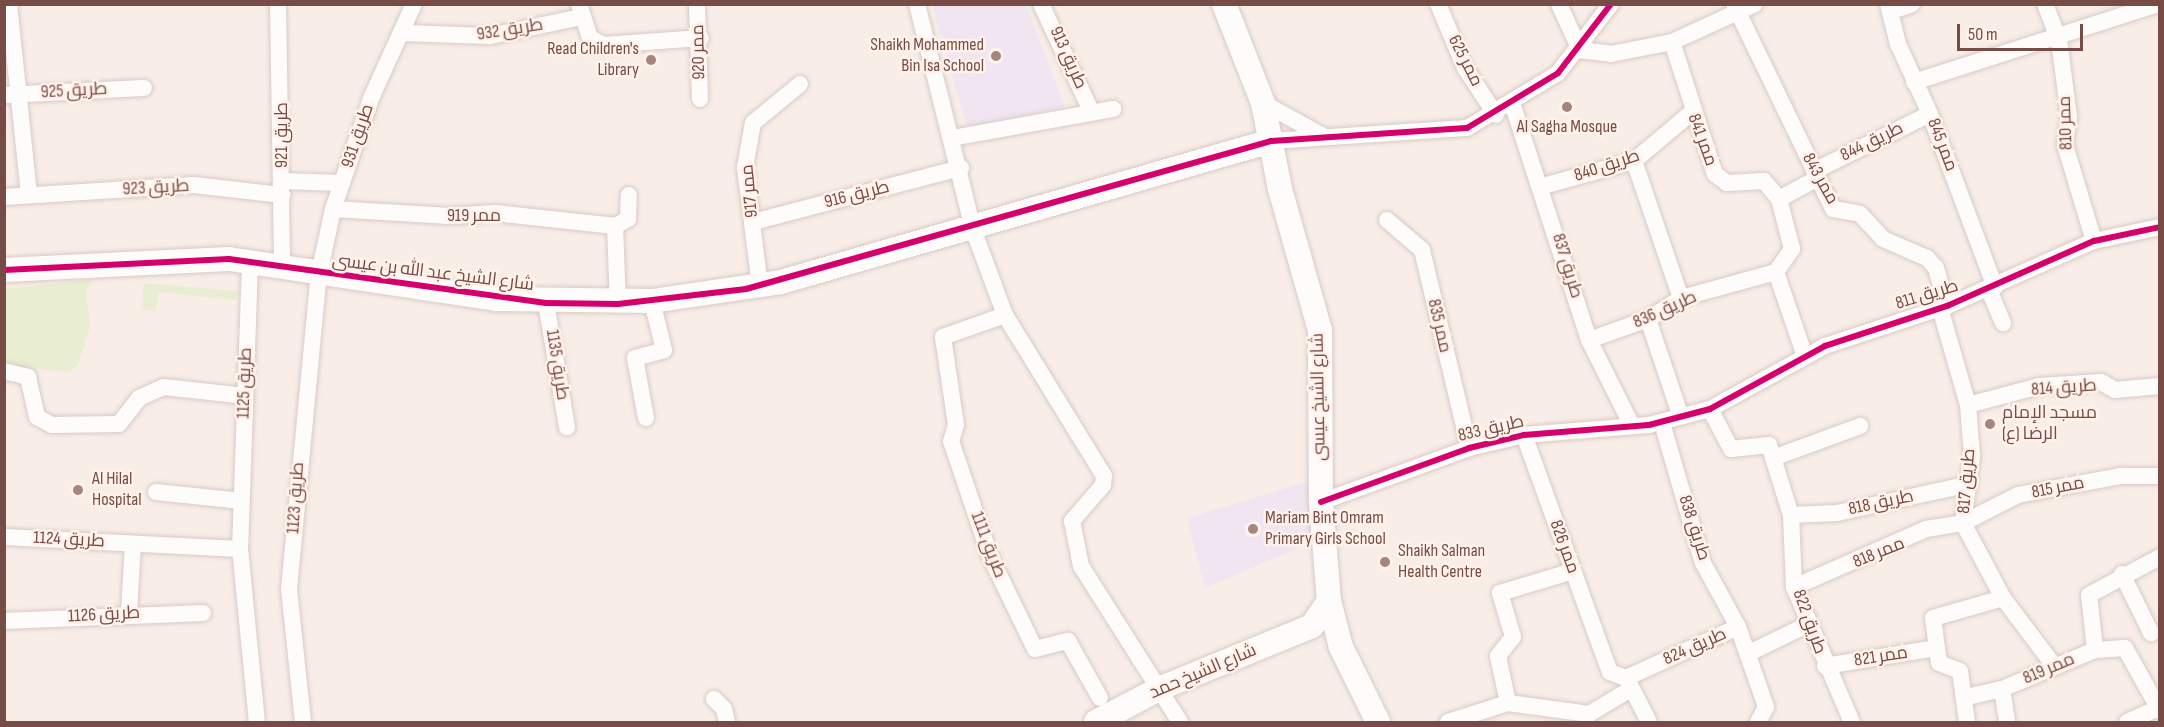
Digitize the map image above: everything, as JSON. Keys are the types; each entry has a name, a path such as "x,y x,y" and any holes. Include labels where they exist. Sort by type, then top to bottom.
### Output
{"street":[{"path":"9,4 11,95 29,195"},
{"name":"طريق 921","path":"278,4 282,266"},
{"name":"طريق 931","path":"319,274 333,209 372,96 414,4"},
{"name":"ممر 920","path":"698,4 701,39 700,99"},
{"path":"917,4 961,168 973,229 1005,315 1104,476 1103,485 1072,521 1074,544 1081,566 1161,688 1180,723"},
{"name":"طريق 913","path":"1041,4 1092,113"},
{"name":"شارع الشيخ عيسى","path":"1224,4 1263,103 1320,330 1321,502 1329,601 1341,647 1378,723"},
{"name":"ممر 625","path":"1438,4 1465,68 1496,115"},
{"path":"1559,4 1580,50"},
{"path":"1271,141 1467,128 1496,115 1558,73 1580,50 1611,4"},
{"path":"1580,50 1611,54 1672,42 1736,9 1755,4"},
{"path":"1890,8 1912,4"},
{"name":"ممر 810","path":"2045,4 2059,40 2069,117 2065,145 2094,242"},
{"path":"1914,82 2059,40 2123,10 2159,4"},
{"name":"ممر 845","path":"1890,8 1914,82 1930,114 1992,288"},
{"name":"ممر 843","path":"1736,9 1833,209 1860,214 1884,239 1927,258 1936,267 1944,307"},
{"name":"طريق 932","path":"402,33 490,36 580,11 590,38 604,45 701,39"},
{"name":"ممر 841","path":"1672,42 1692,112 1721,182 1764,181 1779,199"},
{"name":"ممر 917","path":"760,286 745,167 753,123 800,84"},
{"name":"طريق 925","path":"11,95 144,88"},
{"path":"1263,103 1299,126 1336,138"},
{"name":"طريق 837","path":"1512,103 1543,186 1589,340 1632,426"},
{"path":"952,138 1113,109"},
{"name":"طريق 840","path":"1543,186 1634,161 1692,112"},
{"name":"طريق 844","path":"1779,199 1816,175 1930,114"},
{"name":"شارع الشيخ عبد الله بن عيسى","path":"4,281 250,264 282,266 319,274 546,303 618,304 652,301 760,286 973,229 1271,141"},
{"path":"1634,161 1681,298"},
{"name":"طريق 916","path":"753,222 961,168"},
{"name":"طريق 923","path":"4,197 194,185 282,188 342,183"},
{"path":"618,304 615,226 628,219 629,195"},
{"path":"1779,199 1792,249 1776,272 1805,356"},
{"name":"ممر 919","path":"333,209 495,213 615,226"},
{"name":"ممر 835","path":"1387,220 1422,250 1469,448"},
{"name":"طريق 811","path":"1710,409 1805,356 1886,323 1944,307 2094,242 2160,227"},
{"name":"شارع الشيخ عبد الله بن عيسى","path":"4,270 229,259 250,264"},
{"name":"طريق 1125","path":"250,264 240,549 257,723"},
{"name":"طريق 836","path":"1589,340 1648,319 1681,298 1776,272"},
{"name":"طريق 1123","path":"303,723 289,589 319,274"},
{"path":"1992,288 2002,323"},
{"path":"646,418 635,358 664,350 652,301"},
{"name":"طريق 1135","path":"546,303 567,427"},
{"name":"طريق 817","path":"1944,307 1968,405 1970,484 1963,524 2002,598 2055,667"},
{"name":"طريق 1111","path":"1005,315 943,337 956,425 951,441 990,556 1035,649 1068,641 1100,698"},
{"path":"1648,319 1681,417"},
{"path":"4,371 28,377 37,417 52,424 119,424 138,398 164,387 245,396"},
{"name":"طريق 814","path":"1968,405 2040,386 2101,382 2115,390 2160,386"},
{"path":"1710,409 1731,449 1766,442 1791,515"},
{"name":"طريق 833","path":"1321,502 1469,448 1524,435 1662,423 1710,409"},
{"name":"طريق 838","path":"1662,423 1703,563 1738,627"},
{"path":"1773,458 1860,426"},
{"name":"ممر 826","path":"1524,435 1603,660 1610,672 1629,684"},
{"name":"ممر 815","path":"1963,524 2018,495 2121,476 2160,476"},
{"name":"طريق 818","path":"1791,515 1837,513 1970,484"},
{"path":"156,492 242,501"},
{"name":"طريق 822","path":"1791,515 1794,587 1807,625 1852,723"},
{"name":"ممر 818","path":"1794,587 1926,529 1963,524"},
{"name":"طريق 1124","path":"4,537 240,549"},
{"path":"129,613 134,544"},
{"path":"2127,723 2159,710 2125,648 2095,650 2089,595 2122,574 2160,557"},
{"path":"1508,703 1498,656 1513,637 1500,593 1573,571"},
{"path":"2122,574 2151,633"},
{"path":"1967,723 1967,697 1960,671 1939,663 1933,618 2002,598"},
{"path":"1329,601 1312,626 1341,647"},
{"name":"طريق 1126","path":"4,621 129,613 203,613"},
{"name":"طريق 824","path":"1749,653 1807,625"},
{"name":"شارع الشيخ حمد","path":"1096,723 1161,688 1312,626"},
{"name":"طريق 824","path":"1587,718 1629,684 1738,627 1766,707 1758,723"},
{"name":"ممر 821","path":"1825,666 1936,648"},
{"name":"ممر 819","path":"1967,697 2002,689 2095,650"},
{"path":"1629,684 1649,723"},
{"name":"ممر 819","path":"2002,689 2007,723"},
{"path":"714,699 724,709 727,723"},
{"path":"1448,723 1508,703 1587,718"}],"shaded area":[{"name":"Shaikh Mohammed Bin Isa School","path":"932,5 1026,5 1065,107 967,127"},
{"name":"Mariam Bint Omram Primary Girls School","path":"1310,481 1317,540 1205,588 1187,518"}],"green space":[{"path":"92,280 86,292 90,327 78,365 68,372 5,366 4,289"},
{"path":"144,283 237,291 236,300 158,292 156,311 142,310"}],"cycle path":[{"path":"4,270 229,259 546,303 618,304 746,289 1271,141 1467,128 1558,73 1611,4"},
{"path":"1321,502 1469,448 1524,435 1649,425 1710,409 1825,346 1947,306 2094,241 2160,227"}],"place":[{"name":"Shaikh Mohammed Bin Isa School","path":"996,56"},
{"name":"Read Children's Library","path":"651,60"},
{"name":"Al Sagha Mosque","path":"1567,107"},
{"name":"مسجد الإمام الرضا (ع)","path":"1990,424"},
{"name":"Al Hilal Hospital","path":"78,490"},
{"name":"Mariam Bint Omram Primary Girls School","path":"1253,529"},
{"name":"Shaikh Salman Health Centre","path":"1385,562"}]}
